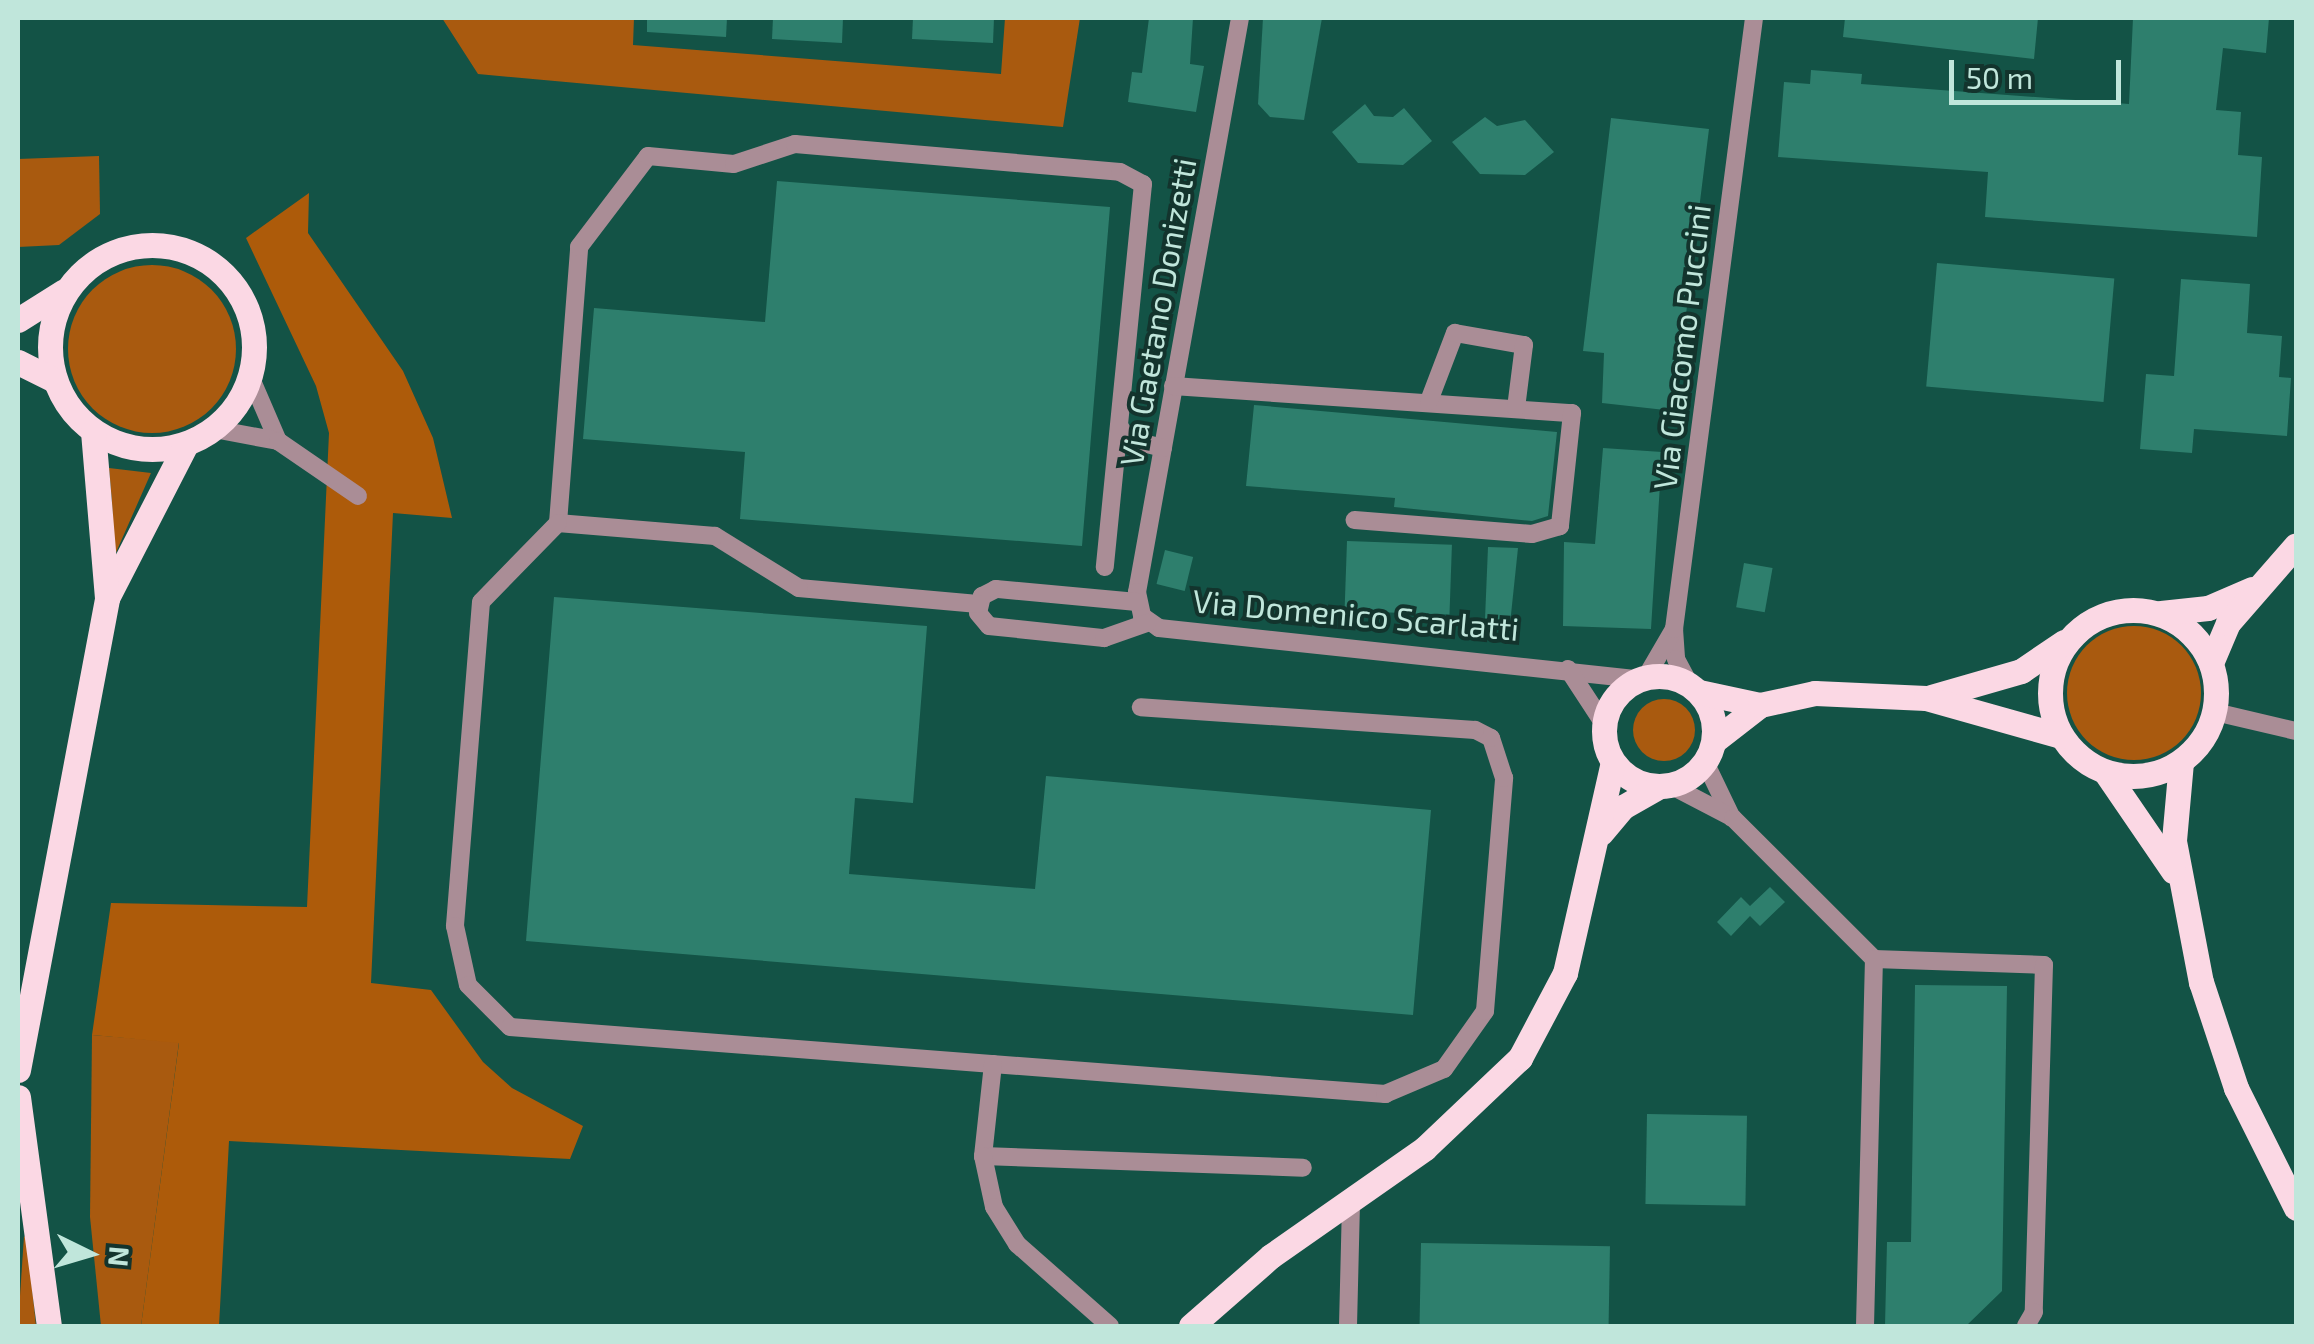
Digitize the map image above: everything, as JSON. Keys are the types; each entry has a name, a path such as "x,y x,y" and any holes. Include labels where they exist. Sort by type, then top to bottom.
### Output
{"main road":[{"path":"18,320 118,250 180,248 210,262 248,312 250,376 214,429 186,444 154,450 93,432"},
{"path":"54,380 51,333 68,288"},
{"path":"18,362 54,380 93,432 106,598 18,1070"},
{"path":"106,598 186,444"},
{"path":"2296,544 2228,622 2211,663 2214,712 2181,762 2178,879 2236,1088 2296,1208"},
{"path":"1926,698 2021,670 2112,612 2208,608 2256,587"},
{"path":"2159,613 2190,632 2211,663"},
{"path":"2061,736 2050,685 2071,636"},
{"path":"1191,1326 1351,1200 1425,1148 1520,1058 1565,973 1613,762 1604,724 1618,694 1643,678 1760,705 1815,693 1926,698 2061,736 2106,773 2178,879"},
{"path":"1694,688 1709,752"},
{"path":"1599,835 1623,808 1664,786 1709,752 1760,705"},
{"path":"1613,762 1664,786"},
{"path":"2106,773 2145,776 2181,762"},
{"path":"18,1097 49,1326"}],"street":[{"name":"Via Gaetano Donizetti","path":"1142,614 1173,386 1240,18"},
{"name":"Via Giacomo Puccini","path":"1643,678 1674,628 1750,18"},
{"path":"1105,567 1146,196 1135,178 796,144 734,164 648,156 580,248 558,523 481,602 455,926 468,985 510,1027 1385,1094 1444,1069 1485,1011 1504,778 1491,738 1475,730 1141,707"},
{"path":"1428,401 1455,333 1524,344 1516,408"},
{"path":"250,376 278,441"},
{"path":"1173,386 1572,413 1560,526 1532,534 1355,520"},
{"path":"1120,427 1127,440 1163,448"},
{"path":"214,429 278,441 358,496"},
{"path":"558,523 715,536 800,588 978,604 989,626 1104,638 1142,614"},
{"name":"Via Domenico Scarlatti","path":"978,604 996,589 1142,614 1643,678"},
{"path":"1674,628 1694,688"},
{"path":"1568,668 1604,724"},
{"path":"2214,712 2296,732"},
{"path":"1709,752 1732,818"},
{"path":"1664,786 1732,818 1874,960 2044,965 2034,1312 2026,1326"},
{"path":"1864,1326 1874,960"},
{"path":"993,1064 984,1156 994,1207 1017,1244 1110,1326"},
{"path":"984,1156 1302,1168"},
{"path":"1348,1326 1351,1200"}],"shaded area":[{"path":"442,18 634,18 633,45 1001,74 1005,18 1080,18 1063,127 478,74"},
{"path":"99,156 100,214 59,245 18,247 18,159"},
{"path":"309,193 308,233 403,371 433,438 452,518 393,513 371,983 431,990 483,1062 512,1088 583,1126 570,1159 229,1141 219,1326 141,1326 179,1043 92,1035 111,903 307,907 329,433 316,386 246,238"},
{"path":"152,265 184,272 211,290 229,317 236,349 229,381 211,408 184,426 152,433 120,426 93,408 75,381 68,349 75,317 93,290 120,272"},
{"path":"109,468 151,473 114,557 112,502"},
{"path":"2134,626 2160,631 2182,645 2196,667 2201,693 2196,719 2182,741 2160,755 2134,760 2108,755 2086,741 2072,719 2067,693 2072,667 2086,645 2108,631"},
{"path":"1664,699 1686,708 1695,730 1686,752 1664,761 1642,752 1633,730 1642,708"},
{"path":"92,1035 179,1042 141,1326 101,1326 90,1217"},
{"path":"24,1236 27,1240 36,1326 18,1326"}],"building":[{"path":"647,18 727,18 726,37 647,32"},
{"path":"773,18 843,18 842,43 772,39"},
{"path":"913,18 994,18 993,43 912,39"},
{"path":"1149,18 1193,18 1190,64 1204,66 1196,112 1128,102 1132,72 1142,73"},
{"path":"1263,18 1322,18 1304,120 1270,117 1258,104"},
{"path":"1845,18 2038,18 2034,59 1843,37"},
{"path":"2133,18 2269,18 2266,53 2223,48 2216,110 2241,112 2238,155 2262,157 2257,237 1985,217 1988,172 1778,157 1784,82 1810,84 1811,70 1862,74 1861,84 2129,104"},
{"path":"1365,104 1374,116 1393,117 1404,108 1432,141 1403,165 1358,163 1332,132"},
{"path":"1485,117 1497,126 1525,120 1554,152 1525,175 1480,174 1452,142"},
{"path":"1611,118 1709,129 1674,411 1602,403 1604,353 1583,351"},
{"path":"777,181 1110,207 1082,546 740,519 745,452 583,439 594,308 765,322"},
{"path":"1937,263 2114,279 2104,402 1926,387"},
{"path":"2181,279 2250,284 2247,333 2282,336 2279,377 2291,378 2287,436 2194,429 2192,453 2140,449 2146,374 2174,376"},
{"path":"1254,405 1557,432 1548,516 1532,521 1394,507 1395,498 1246,486"},
{"path":"1603,448 1662,452 1651,629 1563,626 1564,542 1595,544"},
{"path":"1347,541 1452,545 1449,615 1345,611"},
{"path":"1488,547 1518,548 1510,624 1485,619"},
{"path":"1165,550 1193,557 1185,591 1157,584"},
{"path":"1744,563 1773,568 1765,612 1736,607"},
{"path":"554,597 927,626 913,803 855,798 849,874 1035,889 1046,776 1431,810 1413,1015 526,941"},
{"path":"1770,887 1785,902 1760,926 1750,916 1731,936 1717,922 1741,897 1750,906"},
{"path":"1915,985 2007,986 2002,1291 1966,1326 1885,1326 1887,1242 1911,1242"},
{"path":"1647,1114 1747,1116 1745,1206 1645,1204"},
{"path":"1421,1243 1610,1246 1609,1326 1420,1326"}]}
